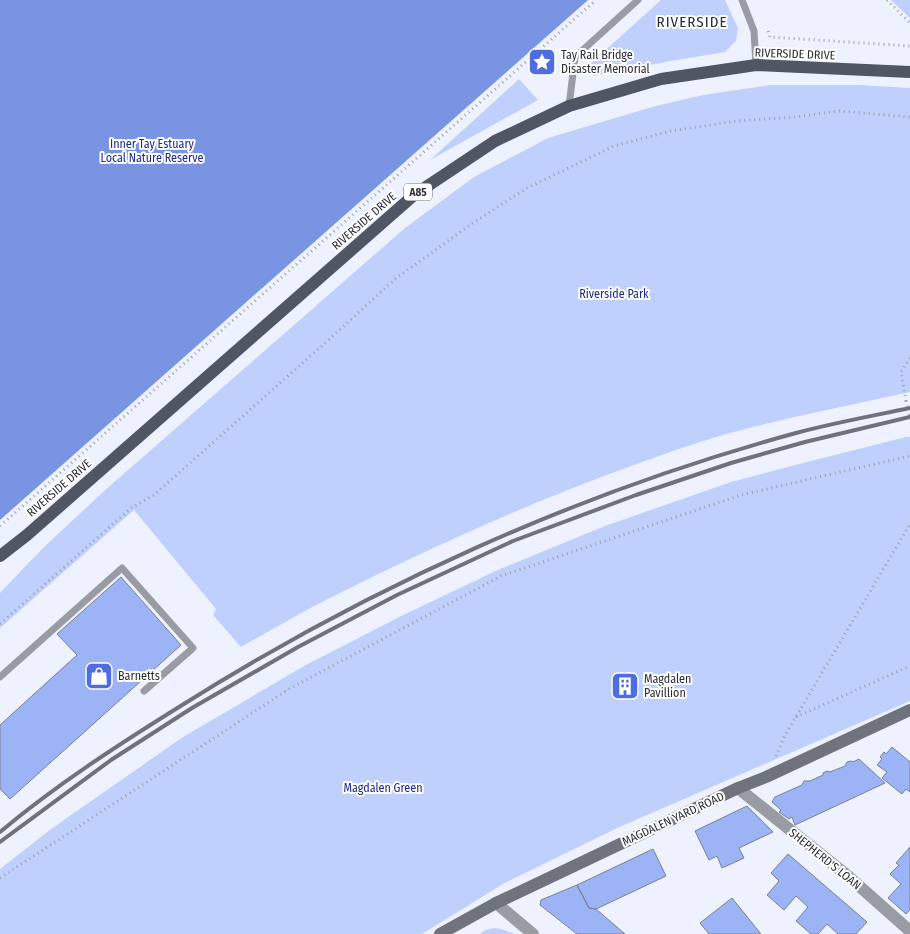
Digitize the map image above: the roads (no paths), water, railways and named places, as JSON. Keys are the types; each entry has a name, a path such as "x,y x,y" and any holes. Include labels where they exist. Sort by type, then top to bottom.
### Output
{"main road":[{"name":"RIVERSIDE DRIVE","path":"0,556 414,195 495,141 569,106 661,79 756,65 910,72"},
{"name":"RIVERSIDE DRIVE","path":"0,562 26,534"}],"street":[{"name":"MAGDALEN YARD ROAD","path":"440,934 496,903 738,788 908,713"},
{"name":"SHEPHERD'S LOAN","path":"738,788 849,877 910,931"},
{"path":"496,903 533,934"}],"lane":[{"path":"569,106 575,57 638,0"},
{"path":"742,0 754,31 756,65"},
{"path":"0,677 122,568 193,648 144,691"}],"water":[{"name":"Inner Tay Estuary Local Nature Reserve","path":"0,0 588,0 0,520"}],"railway":[{"path":"0,832 43,798 110,751 251,663 325,622 477,547 635,484 715,457 810,429 910,408"},
{"path":"0,842 111,760 192,708 298,647 397,595 513,541 636,495 731,463 805,442 910,417"}],"place":[{"name":"Tay Rail Bridge Disaster Memorial","path":"542,62"},
{"name":"Barnetts","path":"99,676"},
{"name":"Magdalen Pavillion","path":"625,686"}],"district":[{"name":"RIVERSIDE","path":"692,22"}],"park label":[{"name":"Riverside Park","path":"614,294"},
{"name":"Magdalen Green","path":"383,788"}]}
